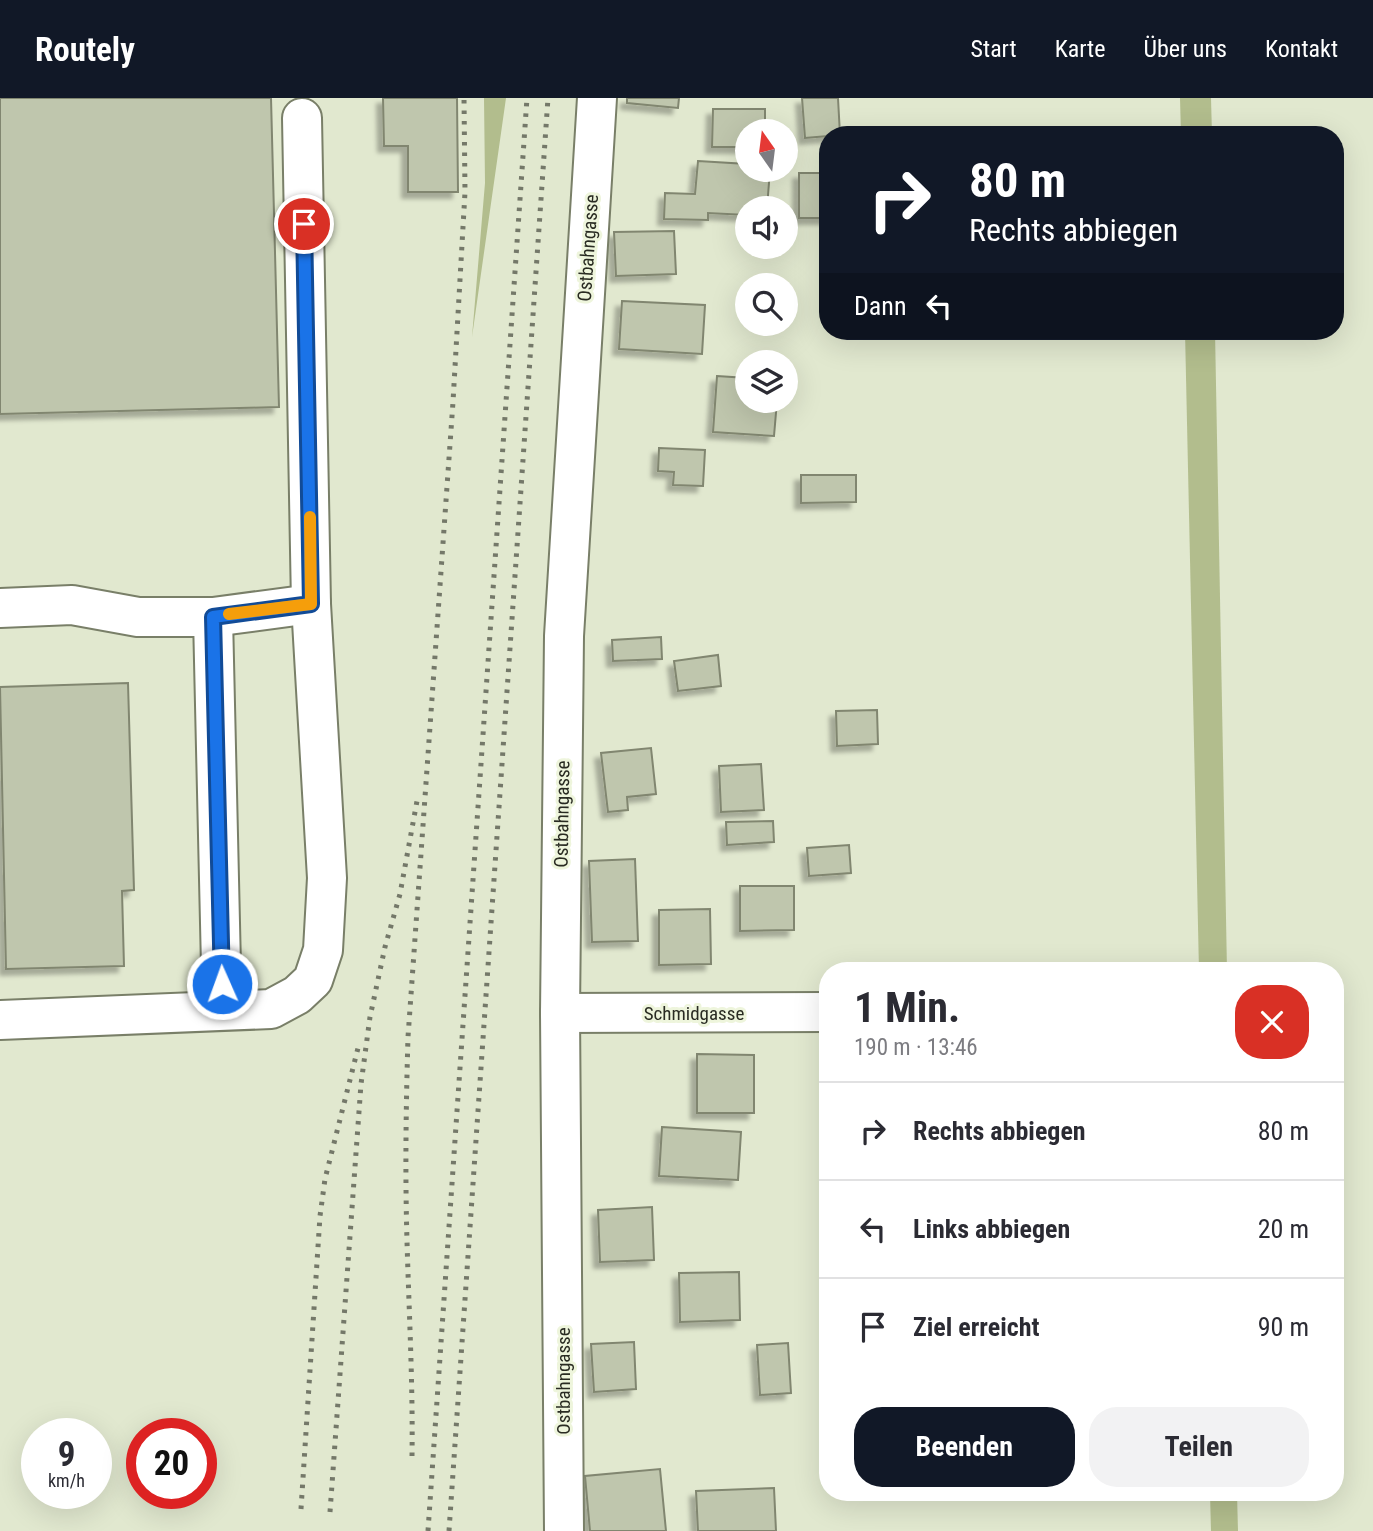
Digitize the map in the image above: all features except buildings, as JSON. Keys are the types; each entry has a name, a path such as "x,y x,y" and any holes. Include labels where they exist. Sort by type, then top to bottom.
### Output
{"street":[{"name":"Ostbahngasse","path":"564,1531 560,1013 564,636 597,98"},
{"path":"0,1020 271,1009 298,995 313,980 323,950 327,878 311,604 302,118"},
{"path":"0,608 72,605 138,617 213,617 311,604"},
{"path":"213,617 222,1010"},
{"name":"Schmidgasse","path":"560,1013 819,1012"}],"green space":[{"path":"484,98 506,98 472,337 485,183"},
{"path":"1180,98 1211,98 1212,126 1181,126"},
{"path":"1185,340 1215,340 1227,962 1199,962"},
{"path":"1210,1501 1237,1501 1238,1531 1211,1531"}],"railway":[{"path":"412,1456 406,1190 408,1037 453,402 465,192 464,98"},
{"path":"428,1531 527,98"},
{"path":"449,1531 548,98"},
{"path":"330,1512 361,1084 370,1017 400,894 417,801"},
{"path":"301,1509 320,1216 325,1179 358,1048"}],"slow traffic":[{"path":"229,614 311,604 310,517"}],"route":[{"path":"222,984 213,617 311,604 304,224"}]}
